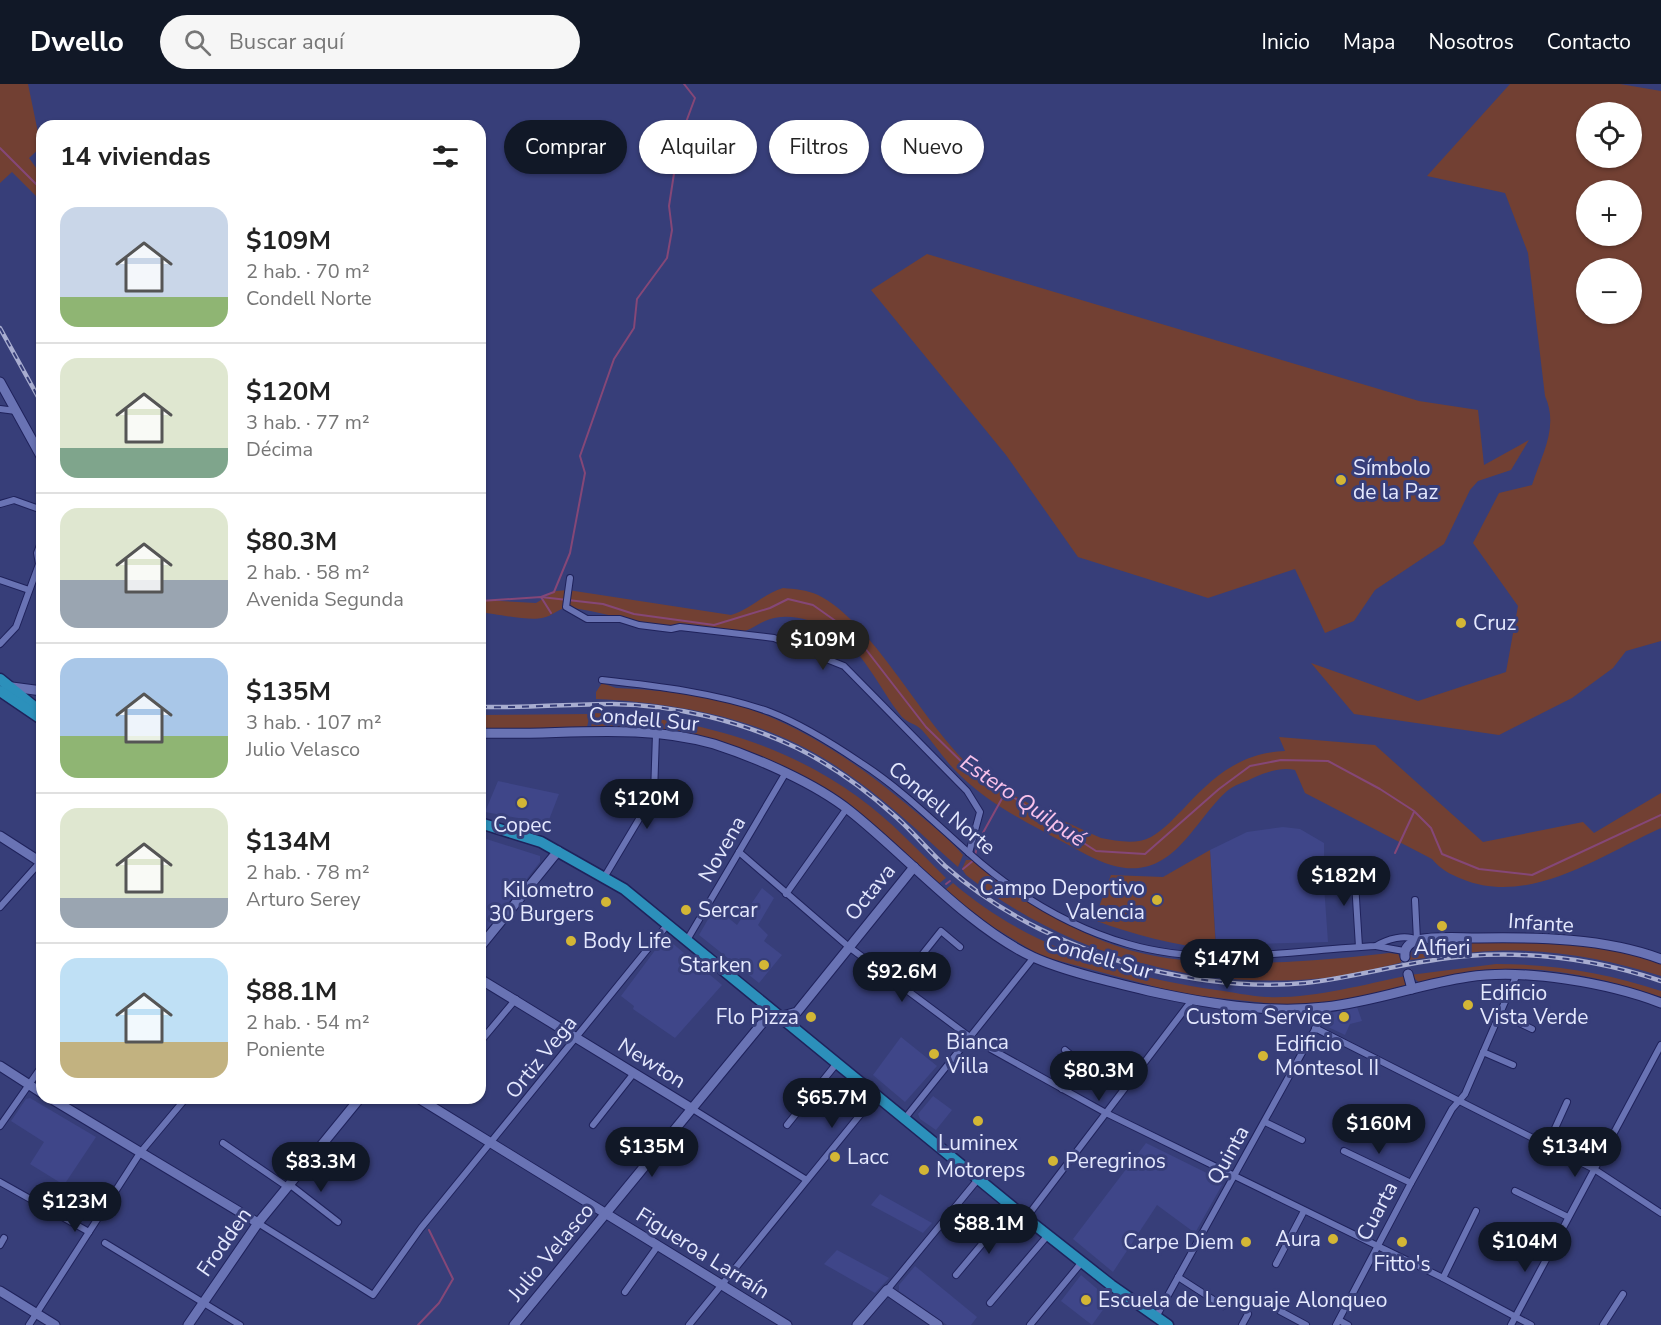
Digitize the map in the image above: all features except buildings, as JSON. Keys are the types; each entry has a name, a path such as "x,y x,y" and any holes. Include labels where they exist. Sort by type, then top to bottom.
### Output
{"main road":[{"path":"3,689 36,709"},
{"path":"3,689 36,714"},
{"path":"486,825 529,837 604,876 668,924 1026,1218 1168,1325"}],"street":[{"path":"0,382 36,447"},
{"path":"0,409 16,411"},
{"path":"0,504 14,500 36,508"},
{"path":"0,644 16,627 36,572"},
{"path":"570,578 566,607 588,619 620,619 670,629 680,627 748,633 774,638 844,666 967,791 980,812 969,853"},
{"path":"0,580 29,590"},
{"name":"Condell Norte","path":"602,680 717,697 772,713 862,763 999,878 1040,905 1088,930 1128,944 1161,952 1212,957 1332,949"},
{"path":"3,689 36,691"},
{"name":"Condell Sur","path":"486,733 589,731 656,734 714,745 785,774 847,808 971,915 1034,957 1146,990 1192,1000 1287,1008 1324,1007 1470,976 1517,974 1614,990 1661,1003"},
{"path":"604,876 654,794 656,734"},
{"name":"Novena","path":"687,940 785,774"},
{"path":"786,894 847,808"},
{"path":"0,836 36,859"},
{"path":"486,940 558,851"},
{"path":"739,852 849,947 971,1038 1106,1113 1443,1278 1531,1325"},
{"path":"1353,866 1359,947"},
{"path":"0,907 36,867"},
{"name":"Octava","path":"781,1016 797,1012 914,867"},
{"path":"1415,900 1418,940"},
{"name":"Ortiz Vega","path":"258,1223 373,1295 421,1228 492,1144 668,924"},
{"path":"898,985 941,931 960,947"},
{"name":"Infante","path":"1376,946 1386,940 1412,937 1418,940"},
{"name":"Infante","path":"1332,949 1376,946 1404,954 1408,945 1418,940 1535,939 1632,948 1661,959"},
{"path":"922,956 940,971"},
{"path":"906,1118 1034,957"},
{"path":"1408,974 1412,989"},
{"name":"Cuarta","path":"1337,1322 1411,1184 1458,1101 1465,1094 1517,974"},
{"name":"Newton","path":"486,982 805,1179"},
{"path":"486,1035 516,999"},
{"path":"1026,1218 1192,1000"},
{"name":"Quinta","path":"1156,1317 1265,1122 1324,1013 1324,1007"},
{"path":"1499,1013 1532,1029"},
{"name":"Julio Velasco","path":"514,1325 764,1021 781,1016"},
{"path":"1315,1028 1364,1050 1458,1101 1594,1169 1661,1213"},
{"path":"1511,1325 1661,1045"},
{"path":"1062,1089 1080,1065 1065,1050"},
{"path":"1483,1052 1513,1065"},
{"path":"787,1125 837,1062"},
{"path":"0,1066 36,1089"},
{"path":"0,1126 36,1073"},
{"path":"593,1125 634,1073"},
{"path":"689,1325 805,1179 877,1094"},
{"path":"1547,1146 1567,1102"},
{"path":"60,1104 258,1223"},
{"path":"29,1325 140,1153 181,1104"},
{"name":"Frodden","path":"188,1325 258,1223 355,1104"},
{"name":"Figueroa Larraín","path":"428,1104 721,1287 787,1325"},
{"path":"1265,1122 1302,1140"},
{"path":"223,1143 288,1185 338,1222"},
{"path":"1344,1151 1411,1184"},
{"path":"857,1325 979,1178"},
{"path":"0,1182 89,1232"},
{"path":"1515,1191 1568,1217"},
{"path":"956,1275 1013,1207"},
{"path":"1276,1264 1304,1211"},
{"path":"1443,1278 1476,1211"},
{"path":"990,1303 1048,1235"},
{"path":"105,1243 240,1325"},
{"path":"625,1293 657,1247"},
{"path":"1030,1325 1082,1262"},
{"path":"1178,1277 1223,1306"},
{"path":"887,1290 938,1325"},
{"path":"0,1291 55,1325"},
{"path":"1603,1325 1623,1294"},
{"path":"1280,1311 1306,1325"},
{"path":"1242,1325 1248,1314"},
{"path":"1337,1322 1348,1325"}],"shaded area":[{"path":"0,84 28,84 36,123 36,152 29,158 36,168 36,196 12,172 0,183"},
{"path":"1510,84 1620,84 1661,91 1661,641 1626,651 1613,668 1572,698 1499,735 1354,714 1311,663 1418,701 1506,672 1518,606 1473,543 1499,493 1532,485 1550,430 1550,419 1545,396 1528,253 1505,193 1427,176"},
{"path":"927,254 1419,401 1478,410 1484,465 1529,440 1511,470 1478,481 1470,490 1444,544 1375,590 1354,621 1325,633 1295,569 1208,598 1078,557 1006,455 871,290"},
{"path":"783,588 805,591 818,595 838,608 876,648 931,721 966,762 994,783 1030,804 1101,838 1133,842 1151,837 1161,831 1208,785 1230,768 1255,756 1285,751 1279,737 1375,745 1483,842 1583,822 1594,833 1661,793 1661,828 1564,874 1513,887 1488,886 1450,873 1432,859 1305,793 1295,770 1284,769 1263,774 1227,791 1191,834 1165,858 1150,866 1132,868 1111,865 1087,855 1034,826 977,790 952,767 922,730 902,717 851,646 829,629 814,622 781,617 765,621 745,631 718,633 677,629 573,608 564,608 536,619 486,613 486,600 536,603 556,591 568,590 731,615 744,610"},
{"path":"602,683 616,688 672,692 710,698 746,708 782,722 820,742 889,790 950,841 963,855 958,867 870,790 811,751 783,737 722,717 660,705 596,699 596,692"},
{"path":"594,713 629,715 699,727 765,747 797,761 828,777 870,806 946,878 937,885 844,802 728,746 591,727"},
{"path":"590,714 587,727 486,730 486,715"},
{"name":"Copec","path":"498,781 559,794 545,830 518,818 486,812"},
{"path":"1283,827 1300,829 1324,843 1324,856 1322,857 1328,942 1216,945 1210,850 1247,832"},
{"path":"486,839 540,856 540,862 486,931"},
{"name":"Campo Deportivo Valencia","path":"1210,850 1216,950 1154,939 1094,920 1111,875 1163,877"},
{"path":"966,860 972,860 1023,897 1078,930 1117,946 1147,954 1180,960 1252,963 1324,960 1389,953 1398,954 1403,962 1347,975 1266,981 1220,978 1174,971 1129,960 1044,925 1004,902 966,875 962,869"},
{"path":"953,883 981,905 1043,941 1110,967 1180,984 1253,996 1283,997 1336,991 1406,976 1408,982 1405,988 1327,1004 1284,1005 1182,994 1041,956 993,927 944,891"},
{"path":"762,888 774,898 758,925 768,935 764,941 782,955 759,983 699,935 715,907 737,925"},
{"path":"665,937 722,985 675,1038 633,1009 634,1006 621,996"},
{"path":"1543,942 1603,948 1661,963 1661,976 1620,964 1535,951 1461,953 1409,960 1411,953 1422,943"},
{"path":"1496,964 1559,968 1621,979 1661,991 1661,997 1603,980 1542,970 1481,970 1420,983 1410,975"},
{"name":"Custom Service","path":"1357,1007 1362,1021 1350,1024 1345,1035 1324,1023 1330,1013"},
{"path":"901,1037 937,1066 905,1102 873,1075"},
{"path":"933,1096 952,1110 936,1130 920,1119 918,1114"},
{"path":"30,1098 36,1104 40,1104 96,1137 64,1185 30,1164 44,1142 11,1121 26,1099"},
{"path":"1146,1143 1221,1180 1222,1185 1195,1233 1157,1205 1113,1272 1073,1239"},
{"path":"880,1194 932,1223 923,1233 871,1205"},
{"path":"837,1250 889,1278 875,1293 824,1264"},
{"path":"915,1266 977,1317 971,1325 947,1325 899,1291 899,1285"},
{"name":"Escuela de Lenguaje Alonqueo","path":"1081,1275 1110,1300 1092,1325 1061,1301"}],"waterway":[{"path":"551,613 541,597 554,592 570,553 585,473 580,456 614,359 634,328 637,299 667,258 672,230 669,206 679,141 695,98 684,84"},
{"name":"Estero Quilpué","path":"0,148 36,184"},
{"name":"Estero Quilpué","path":"486,601 541,597 603,604 634,614 714,625 770,608 788,599 813,605 854,634 926,727 968,768 1096,851 1145,854 1219,789 1250,766 1281,760 1328,761 1380,789 1414,811 1431,828 1442,854 1479,869 1532,875 1661,815"},
{"path":"975,855 979,840 1005,793"},
{"path":"1395,853 1414,812"},
{"path":"963,869 974,860"},
{"path":"946,884 950,881"},
{"path":"418,1325 439,1303 453,1279 429,1230"}],"tunnel":[{"path":"1405,957 1408,974"}],"railway":[{"path":"0,328 36,393"},
{"path":"486,707 636,705 707,716 776,738 823,763 861,788 885,807 945,866 990,901 1066,941 1147,969 1185,977 1265,985 1305,983 1446,958 1516,955 1590,963 1661,981"}],"place":[{"name":"Símbolo de la Paz","path":"1341,480"},
{"name":"Cruz","path":"1461,623"},
{"name":"Copec","path":"522,803"},
{"name":"Campo Deportivo Valencia","path":"1157,900"},
{"name":"Kilometro 30 Burgers","path":"606,902"},
{"name":"Sercar","path":"686,910"},
{"name":"Alfieri","path":"1442,926"},
{"name":"Body Life","path":"571,941"},
{"name":"Starken","path":"764,965"},
{"name":"Edificio Vista Verde","path":"1468,1005"},
{"name":"Flo Pizza","path":"811,1017"},
{"name":"Custom Service","path":"1344,1017"},
{"name":"Bianca Villa","path":"934,1054"},
{"name":"Edificio Montesol II","path":"1263,1056"},
{"name":"Luminex","path":"978,1121"},
{"name":"Lacc","path":"835,1157"},
{"name":"Peregrinos","path":"1053,1161"},
{"name":"Motoreps","path":"924,1170"},
{"name":"Aura","path":"1333,1239"},
{"name":"Carpe Diem","path":"1246,1242"},
{"name":"Fitto's","path":"1402,1242"},
{"name":"Escuela de Lenguaje Alonqueo","path":"1086,1300"}]}
